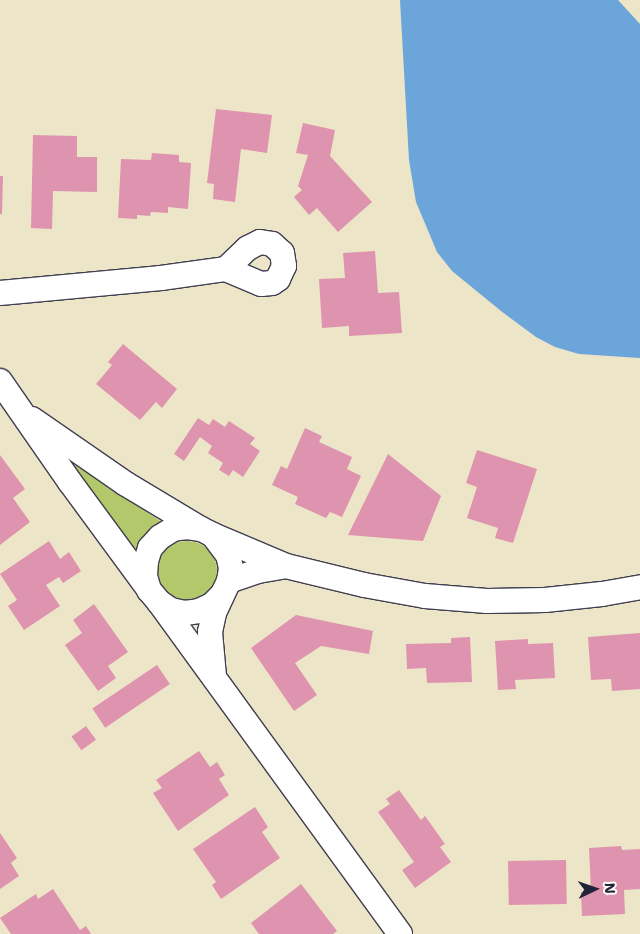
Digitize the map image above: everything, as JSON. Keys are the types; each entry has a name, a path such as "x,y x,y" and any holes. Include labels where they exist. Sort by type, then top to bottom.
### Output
{"street":[{"path":"0,293 161,278 226,269"},
{"path":"0,381 18,409 400,934"},
{"path":"18,409 126,484 207,532 286,566 364,585 416,595 487,601 545,600 602,594 640,587"},
{"path":"214,678 210,632 214,613 226,588 231,568 228,555 207,532 187,527 173,529 160,537 150,548 146,561 145,576 154,596 171,610 185,613 199,612 212,605 226,588 258,571 286,566"}],"green space":[{"path":"78,465 160,521 162,526 134,555 72,470 74,466"},
{"path":"187,541 204,546 212,554 217,571 212,588 204,596 187,601 170,596 162,588 157,571 162,554 170,546"}],"water":[{"path":"400,0 618,0 640,24 640,358 579,354 555,347 536,337 501,311 452,271 437,252 416,202 409,160"}],"building":[{"path":"216,109 272,115 267,153 241,149 235,202 213,199 214,184 207,183"},
{"path":"303,123 335,130 330,156 372,202 338,232 317,208 309,215 294,197 302,190 298,186 308,155 296,153"},
{"path":"33,135 77,136 77,157 97,157 97,192 53,191 52,229 31,228"},
{"path":"152,153 179,155 179,162 191,163 188,209 168,207 168,213 151,212 150,216 137,215 137,219 118,218 121,159 151,160"},
{"path":"0,176 3,176 2,214 0,214"},
{"path":"375,251 378,293 399,292 402,333 349,336 349,326 322,328 319,279 345,278 343,253"},
{"path":"123,344 177,389 162,408 156,402 140,420 96,384 112,365 108,362"},
{"path":"198,418 209,425 213,419 225,427 229,421 255,438 250,444 260,451 243,477 233,470 229,476 219,470 223,463 208,453 212,446 200,437 184,461 174,454"},
{"path":"305,428 322,436 319,442 352,457 347,469 361,476 342,517 330,512 326,518 295,504 298,497 272,485 281,466 287,469"},
{"path":"477,450 537,469 513,543 495,538 498,528 467,518 477,487 466,483"},
{"path":"388,454 441,496 423,541 348,535"},
{"path":"0,455 25,489 13,498 30,522 0,545"},
{"path":"49,541 60,559 69,552 81,571 63,583 59,577 46,585 60,606 24,630 8,606 17,600 0,574"},
{"path":"94,604 128,652 108,666 116,678 98,691 65,645 82,633 73,620"},
{"path":"296,615 373,631 369,654 321,646 295,663 317,695 294,711 251,648"},
{"path":"640,633 640,689 612,691 611,679 591,680 588,637"},
{"path":"470,637 472,682 427,683 426,668 407,669 406,644 451,643 451,638"},
{"path":"528,639 528,644 553,643 555,678 515,680 516,689 498,690 495,641"},
{"path":"157,665 170,684 105,728 92,709"},
{"path":"86,726 96,740 81,750 71,737"},
{"path":"199,751 210,767 217,762 225,775 219,779 229,795 178,831 153,793 162,788 156,780"},
{"path":"399,790 421,820 425,816 445,844 440,847 451,862 415,888 402,870 414,862 378,812 390,804 386,799"},
{"path":"255,807 268,827 262,832 280,858 221,899 212,885 216,882 193,849"},
{"path":"0,833 17,858 11,863 19,876 0,889"},
{"path":"621,846 622,850 640,849 640,889 624,890 625,914 582,916 581,892 591,892 589,848"},
{"path":"566,860 567,904 509,905 508,861"},
{"path":"301,884 337,931 333,934 259,934 251,923"},
{"path":"53,889 80,930 86,926 91,934 11,934 0,918 36,894 38,899"}]}
